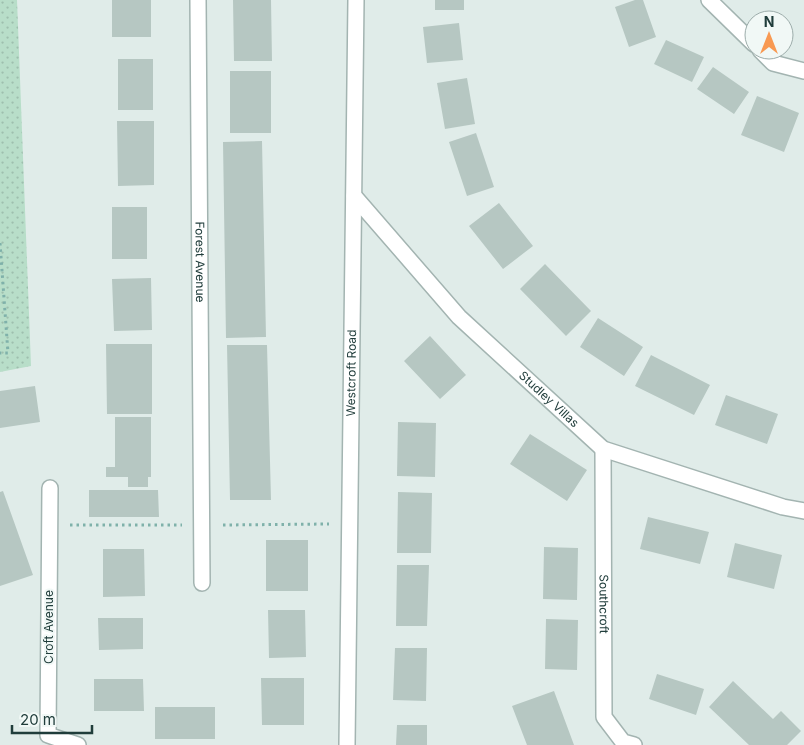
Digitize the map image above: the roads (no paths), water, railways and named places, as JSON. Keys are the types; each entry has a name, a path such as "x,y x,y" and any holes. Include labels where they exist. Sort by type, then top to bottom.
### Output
{"street":[{"name":"Forest Avenue","path":"198,0 202,583"},
{"name":"Westcroft Road","path":"347,745 356,0"},
{"path":"709,0 744,34"},
{"path":"770,60 773,63 804,71"},
{"name":"Studley Villas","path":"354,196 459,317 602,450 804,511"},
{"name":"Southcroft","path":"602,450 604,717 623,742 634,745"},
{"name":"Croft Avenue","path":"50,488 48,735 78,745"}]}
